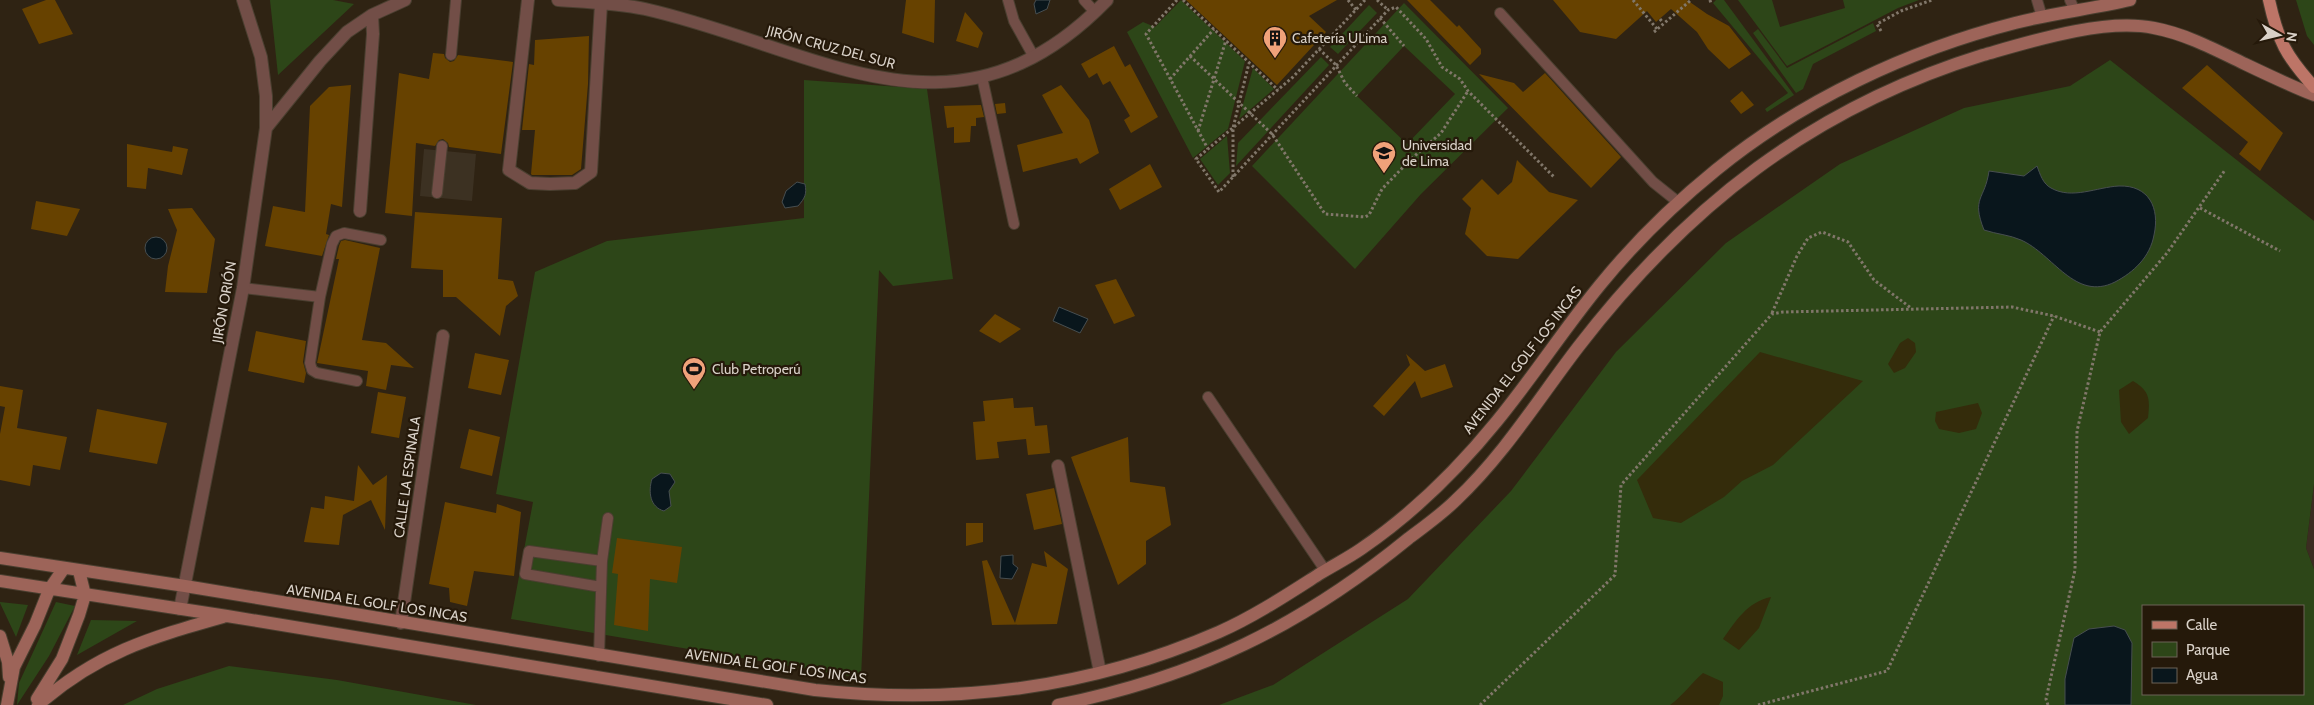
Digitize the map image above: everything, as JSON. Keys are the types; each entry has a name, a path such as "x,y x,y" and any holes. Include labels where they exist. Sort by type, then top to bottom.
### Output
{"main road":[{"path":"2269,0 2276,32 2293,64 2314,87"}],"street":[{"name":"JIRÓN ORIÓN","path":"180,609 243,288 266,128 266,96 260,57 243,0"},
{"path":"266,128 320,61 347,32 372,15 405,0"},
{"path":"528,0 509,170 530,183 575,183 591,172 600,4"},
{"name":"JIRÓN CRUZ DEL SUR","path":"558,0 644,9 874,77 919,84 959,82 1012,68 1067,37 1107,0"},
{"name":"AVENIDA EL GOLF LOS INCAS","path":"0,558 185,586 599,656 815,690 863,695 939,697 977,695 1026,688 1100,672 1145,660 1220,631 1271,605 1360,550 1402,517 1440,482 1495,423 1602,283 1640,240 1678,202 1720,166 1755,142 1809,107 1851,84 1947,43 2042,17 2072,6 2130,0"},
{"path":"360,211 373,34 372,15"},
{"path":"1058,705 1113,693 1152,681 1232,651 1276,630 1374,567 1457,500 1513,438 1578,347 1618,298 1681,230 1736,183 1781,150 1819,126 1911,81 2029,41 2094,28 2130,25 2154,27 2195,41 2314,96"},
{"name":"CALLE LA ESPINALA","path":"401,623 443,336"},
{"path":"1058,466 1100,672"},
{"path":"7,705 14,667 35,625 49,590 64,568"},
{"path":"33,705 54,675 62,659 85,595 79,571"},
{"path":"0,581 227,616 767,705"},
{"path":"161,635 176,622 180,609"},
{"path":"38,705 57,688 118,651 161,635 227,616"},
{"path":"0,636 8,662 10,683"}],"lane":[{"path":"451,54 456,0"},
{"path":"1008,0 1014,21 1034,57"},
{"path":"1084,0 1095,12"},
{"path":"2037,0 2042,17"},
{"path":"1500,13 1653,182 1678,202"},
{"path":"982,77 1014,224"},
{"path":"437,193 442,146"},
{"path":"357,382 317,373 312,370 310,363 320,297 332,244 336,236 344,233 381,240"},
{"path":"243,288 320,297"},
{"path":"1208,397 1325,570"},
{"path":"599,656 602,561 608,518"},
{"path":"601,587 525,574 529,551 602,561"}],"path":[{"path":"1177,0 1146,34 1208,149"},
{"path":"1183,0 1278,90"},
{"path":"1348,0 1356,10"},
{"path":"1365,0 1278,90 1196,159 1219,192 1380,18 1388,10 1396,6 1426,39 1442,67 1458,77 1468,92 1555,178"},
{"path":"1378,0 1388,10"},
{"path":"1633,0 1655,30 1691,0"},
{"path":"1881,31 1877,24 1901,11 1932,0"},
{"path":"1380,18 1404,46"},
{"path":"1660,19 1663,23"},
{"path":"1170,78 1214,29"},
{"path":"1198,131 1226,40"},
{"path":"1319,49 1336,66 1345,83 1357,96"},
{"path":"1190,56 1272,134 1322,212 1365,217 1369,215 1382,189 1410,160 1441,133 1468,92"},
{"path":"1233,177 1233,128 1249,62"},
{"path":"2048,705 2046,699 2075,570 2077,431 2100,332 2168,253 2225,170"},
{"path":"2200,208 2280,251"},
{"path":"1480,705 1616,575 1622,485 1772,314 1797,256 1808,238 1822,232 1848,242 1874,280 1911,309"},
{"path":"1772,314 1783,312 2012,307 2054,316 2100,332"},
{"path":"1758,705 1887,671 2054,316"}],"shaded area":[{"path":"424,149 476,154 472,201 420,196"},
{"path":"2314,484 2314,569 2306,548"}],"green space":[{"path":"270,0 333,0 354,4 278,75"},
{"path":"1181,0 1245,61 1228,129 1193,158 1127,32 1143,22 1155,27"},
{"path":"1716,0 1724,0 1794,95 1767,112 1765,109 1788,93 1713,3"},
{"path":"1738,0 1772,0 1780,27 1845,8 1843,0 1919,0 1898,8 1787,66"},
{"path":"2296,0 2314,0 2314,45 2307,36"},
{"path":"1404,3 1508,108 1421,194 1355,269 1252,166","holes":["1404,46 1455,94 1407,144 1357,96"]},
{"path":"1369,5 1377,13 1338,54 1330,47"},
{"path":"1873,23 1876,31 1813,64 1803,89 1796,93 1753,33 1758,29 1787,68"},
{"path":"1321,57 1329,65 1236,166 1238,143"},
{"path":"2110,60 2314,221 2314,484 2306,548 2314,569 2314,705 1219,705 1273,685 1408,599 1511,491 1616,352 1726,243 1840,164 1964,108 2070,86"},
{"path":"1253,68 1274,89 1239,119"},
{"name":"Club Petroperú","path":"804,80 927,89 953,279 893,286 879,270 861,678 511,619 533,502 496,494 535,272 607,241 804,218"},
{"path":"1227,136 1230,173 1218,185 1200,159"},
{"path":"56,602 75,606 49,656 17,705 19,683"},
{"path":"0,603 28,605 16,637"},
{"path":"91,620 137,621 77,655"},
{"path":"229,666 337,680 476,705 123,705 157,689"}],"sand":[{"path":"1908,338 1915,343 1916,352 1905,368 1894,373 1888,364 1900,343"},
{"path":"1760,352 1863,381 1773,465 1742,481 1724,497 1681,523 1653,518 1637,480"},
{"path":"2133,381 2146,392 2149,401 2149,411 2148,418 2129,434 2121,422 2119,390"},
{"path":"1978,403 1982,413 1976,429 1959,433 1939,429 1935,421 1936,412"},
{"path":"1771,597 1759,628 1739,650 1723,639 1743,613 1755,603"},
{"path":"1703,673 1723,682 1723,696 1719,705 1670,705 1679,698"}],"water":[{"path":"1036,0 1050,0 1047,9 1036,14 1034,4"},
{"path":"2037,166 2046,184 2059,191 2076,193 2119,186 2138,189 2145,194 2150,200 2155,216 2154,235 2149,250 2135,269 2115,282 2101,287 2088,286 2065,274 2044,255 2021,240 1984,230 1980,219 1979,204 1989,171 2024,176"},
{"path":"797,182 805,184 806,193 804,198 798,206 785,208 782,202 786,191"},
{"path":"156,237 164,240 167,248 164,256 156,259 148,256 145,248 148,240"},
{"path":"1059,307 1088,319 1080,333 1053,321"},
{"path":"661,473 670,474 675,482 669,491 671,506 664,511 653,503 650,494 652,479"},
{"path":"1013,555 1013,564 1018,568 1012,579 1000,578 1001,556"},
{"path":"2114,626 2125,630 2132,643 2131,705 2065,705 2065,679 2074,638 2089,629"}],"building":[{"path":"46,0 55,0 73,34 39,44 22,9"},
{"path":"906,0 935,0 934,43 902,33"},
{"name":"Cafetería ULima","path":"1186,0 1337,0 1309,16 1326,32 1277,85"},
{"path":"1407,0 1430,0 1457,27 1459,25 1481,49 1481,54 1470,65"},
{"path":"1553,0 1687,0 1729,26 1751,54 1729,69 1708,49 1697,32 1671,9 1656,22 1647,11 1616,39 1580,32"},
{"path":"965,12 983,33 978,48 956,41"},
{"path":"589,36 588,84 581,169 572,175 532,175 535,130 522,130 529,64 534,65 535,40"},
{"path":"1114,46 1125,67 1130,64 1158,117 1131,133 1124,120 1130,116 1110,81 1103,85 1097,73 1089,78 1081,64"},
{"path":"433,53 444,54 445,58 450,62 454,61 458,55 513,62 501,154 449,147 448,143 443,139 439,140 435,146 416,143 412,216 385,213 399,73 429,79"},
{"path":"2207,65 2283,133 2260,171 2239,154 2248,142 2182,88"},
{"path":"1545,73 1621,157 1591,188 1479,74 1514,83 1523,92"},
{"path":"351,85 342,207 331,204 326,234 329,235 322,256 265,246 273,206 305,212 310,106 329,87"},
{"path":"1061,85 1089,120 1099,153 1080,164 1077,158 1023,172 1017,145 1063,133 1042,95"},
{"path":"1742,91 1754,105 1741,114 1730,101"},
{"path":"1005,103 1006,113 997,114 995,104"},
{"path":"981,105 984,117 976,118 976,126 971,126 970,142 954,143 954,127 947,128 944,106"},
{"path":"127,144 172,152 173,146 188,149 182,175 148,168 146,189 127,187"},
{"path":"1517,160 1549,192 1578,200 1518,259 1487,256 1465,234 1471,208 1462,199 1482,179 1498,195 1512,182"},
{"path":"1150,164 1162,187 1120,210 1109,189"},
{"path":"36,201 80,209 67,236 31,229"},
{"path":"192,208 215,239 207,293 165,292 168,266 177,230 168,209"},
{"path":"415,212 502,218 498,279 513,281 518,296 506,306 500,336 456,297 443,297 443,270 411,268"},
{"path":"345,240 380,248 362,340 386,343 414,368 391,365 386,390 366,386 368,371 317,363 339,259 336,259 341,241"},
{"path":"1116,279 1135,316 1114,324 1095,285"},
{"path":"995,314 1021,329 1000,343 979,331"},
{"path":"256,331 306,341 303,362 306,373 304,383 248,371"},
{"path":"475,353 509,360 501,395 468,388"},
{"path":"1406,354 1425,371 1445,364 1453,387 1421,398 1415,381 1384,416 1373,406 1410,365"},
{"path":"0,386 23,390 17,428 67,437 60,470 33,465 30,486 0,480 0,434 5,407 0,406"},
{"path":"378,392 406,397 399,438 371,433"},
{"path":"1013,398 1014,408 1033,407 1035,426 1047,425 1050,453 1028,455 1026,439 997,442 999,458 976,460 973,422 985,421 983,401"},
{"path":"97,409 167,423 157,464 89,452"},
{"path":"469,429 500,437 492,476 460,468"},
{"path":"1128,437 1130,482 1165,487 1171,525 1146,541 1146,564 1118,585 1071,457"},
{"path":"358,465 373,485 387,475 385,530 371,500 343,515 339,545 304,542 311,507 324,509 325,496 354,501"},
{"path":"1054,488 1062,524 1034,530 1026,494"},
{"path":"445,502 496,513 497,504 521,512 514,576 474,571 467,606 450,602 449,588 429,584"},
{"path":"966,523 983,523 983,542 966,546"},
{"path":"617,538 682,547 677,583 650,579 648,631 614,625 618,574 612,573"},
{"path":"1044,551 1068,569 1057,624 992,625 982,561 987,560 1015,623 1032,563 1047,567"}],"place":[{"name":"Cafetería ULima","path":"1275,59"},
{"name":"Universidad de Lima","path":"1384,174"},
{"name":"Club Petroperú","path":"694,390"}]}
